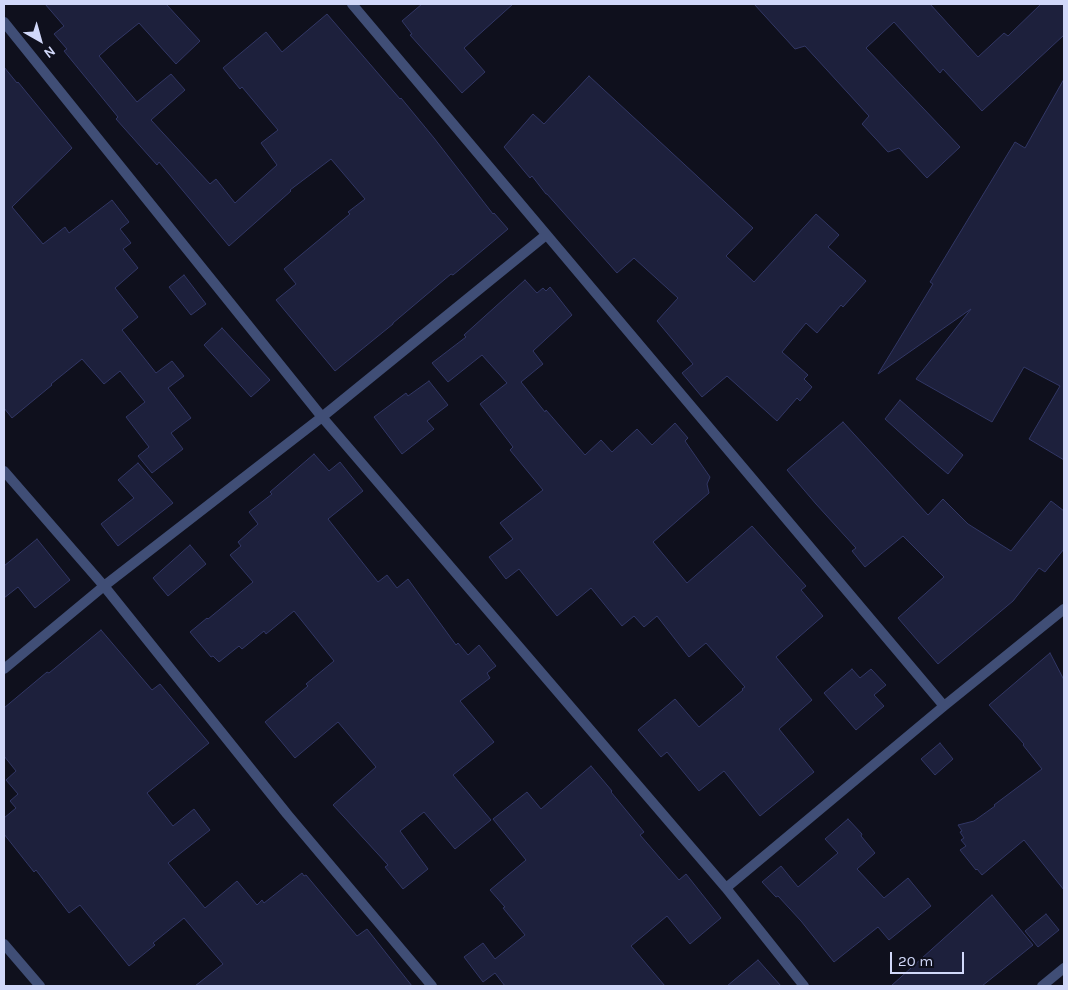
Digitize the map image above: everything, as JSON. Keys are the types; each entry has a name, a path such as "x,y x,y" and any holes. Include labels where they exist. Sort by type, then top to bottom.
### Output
{"street":[{"path":"352,4 944,706"},
{"path":"4,22 322,417 726,888 804,986"},
{"path":"4,669 104,586 322,417 546,235"},
{"path":"4,471 104,586 287,814 432,986"},
{"path":"726,888 944,706 1064,609"},
{"path":"4,944 40,986"},
{"path":"1042,986 1064,968"}],"building":[{"path":"45,4 166,4 200,41 176,64 139,23 99,56 137,102 171,74 185,90 151,120 210,184 216,179 235,203 277,165 261,143 278,130 242,87 240,89 223,68 266,32 282,52 327,14 401,98 493,214 508,229 335,371 276,300 296,284 284,269 350,214 348,212 365,199 331,159 290,190 229,246 159,162 157,165 116,119 118,117 64,51 67,49 54,34 64,26"},
{"path":"422,4 513,4 464,48 485,72 462,93 410,35 412,34 402,21"},
{"path":"754,4 930,4 978,57 1004,33 1008,36 1041,4 1064,4 1064,35 982,111 943,69 940,73 894,22 866,48 960,147 927,178 899,148 888,152 862,124 869,116 805,46 795,49"},
{"path":"4,67 72,148 12,207 43,244 65,227 69,233 112,200 129,222 120,229 131,243 123,249 138,268 115,288 138,317 122,330 156,373 172,361 184,376 168,388 191,418 171,433 183,449 152,473 138,456 149,447 126,417 145,402 120,371 104,384 82,359 12,418 4,408"},
{"path":"589,76 753,228 726,256 754,282 816,214 839,235 828,247 866,281 843,307 841,305 817,333 806,323 782,352 808,375 804,379 812,387 800,401 797,398 777,421 727,376 702,397 682,373 693,364 657,321 678,298 634,258 617,273 504,147 533,114 544,124"},
{"path":"1064,79 1064,460 1029,439 1060,386 1024,367 992,422 916,379 971,309 878,374 933,284 930,282 1015,142 1025,148"},
{"path":"184,275 206,304 191,315 169,287"},
{"path":"525,280 537,293 543,288 546,291 550,287 572,315 533,351 543,364 521,382 545,412 546,410 585,455 601,440 612,452 637,429 652,445 675,423 688,438 685,441 710,477 707,484 709,493 653,542 687,583 752,526 806,586 801,590 823,616 776,657 812,700 779,729 814,772 760,816 724,771 699,791 667,752 661,757 638,730 675,699 699,727 743,690 745,687 706,643 689,657 657,616 644,627 634,616 622,626 591,588 557,616 519,569 506,579 489,557 513,539 500,523 543,490 510,450 513,447 480,404 507,383 482,355 448,382 432,363 466,337 464,335"},
{"path":"222,328 270,380 251,397 204,345"},
{"path":"429,381 448,405 427,421 434,429 402,454 374,417 406,393 408,396"},
{"path":"900,400 963,455 948,474 885,419"},
{"path":"843,422 928,515 943,499 968,524 1011,551 1051,501 1064,511 1064,549 1045,572 1039,568 1013,601 938,664 898,618 944,577 903,536 865,567 852,551 856,548 787,470"},
{"path":"314,454 329,471 340,462 363,491 328,519 378,582 387,575 397,588 408,579 456,645 458,643 468,655 479,645 496,666 487,673 490,678 460,701 494,742 453,775 491,820 455,849 424,812 400,831 428,869 403,889 385,867 388,865 333,805 376,767 338,722 295,758 265,722 308,686 306,684 334,661 294,611 266,634 264,631 242,649 239,646 219,662 213,656 211,657 190,632 253,582 230,555 241,546 238,542 258,524 249,512 272,494 270,492"},
{"path":"138,463 173,503 118,546 101,524 134,498 118,480"},
{"path":"37,539 70,580 35,608 18,587 4,598 4,566"},
{"path":"190,545 206,564 168,596 153,578"},
{"path":"101,630 152,690 160,684 209,743 147,793 173,826 194,809 210,830 168,863 205,908 237,881 257,905 262,900 264,903 302,873 304,876 306,875 357,936 367,929 412,986 195,986 223,964 184,918 153,943 155,945 129,966 80,905 69,913 36,870 34,872 4,834 4,818 16,808 10,801 18,794 6,780 16,771 4,756 4,708"},
{"path":"1050,653 1064,680 1064,890 1024,840 982,875 960,850 966,846 961,840 964,838 958,825 974,821 1042,769 1024,744 989,705"},
{"path":"852,669 860,678 871,669 886,685 874,695 884,706 856,730 824,693"},
{"path":"940,743 953,759 935,775 921,759"},
{"path":"591,766 644,832 640,835 679,880 686,874 721,918 690,944 667,916 631,946 665,986 505,986 495,973 483,982 464,957 483,943 495,959 525,935 490,890 526,860 493,819 527,792 541,809"},
{"path":"848,819 862,834 861,836 875,853 857,869 884,898 908,878 931,906 889,940 878,927 834,962 801,921 762,882 781,866 798,887 838,853 825,839"},
{"path":"992,895 1033,945 982,986 891,986"},
{"path":"1046,914 1059,930 1038,947 1025,931"},
{"path":"758,960 781,986 727,986"}]}
